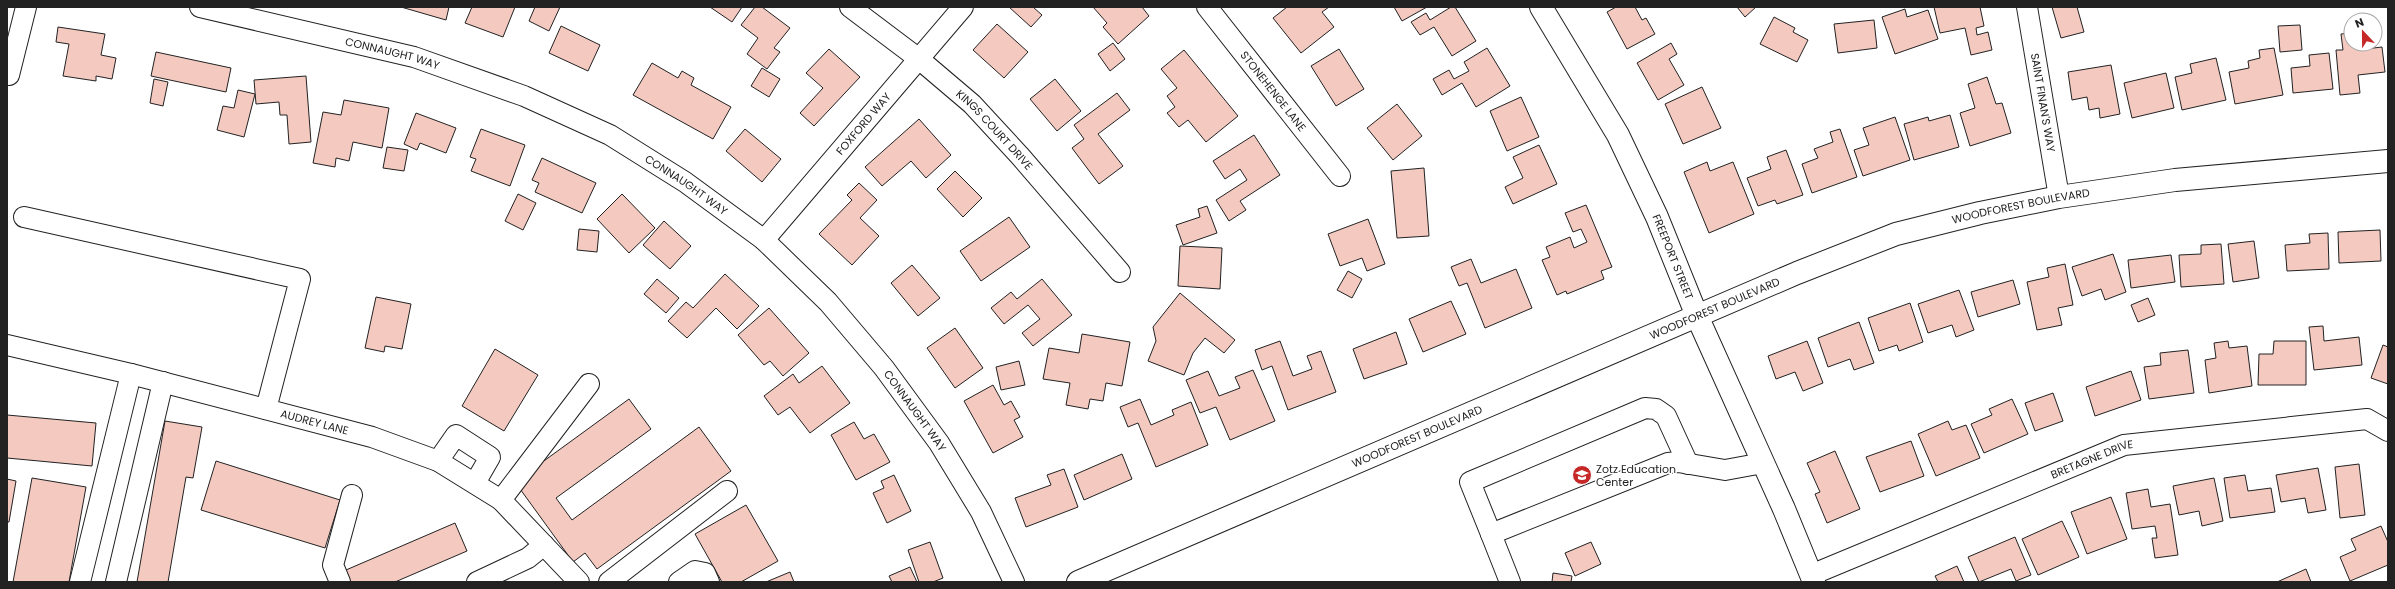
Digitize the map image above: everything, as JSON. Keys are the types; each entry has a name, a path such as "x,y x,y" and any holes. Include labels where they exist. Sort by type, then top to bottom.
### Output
{"main road":[{"name":"FREEPORT STREET","path":"1541,7 1618,135 1657,217 1697,316 1813,579"},
{"name":"WOODFOREST BOULEVARD","path":"1078,582 1797,273 1896,234 1980,213 2059,198 2175,180 2388,161"}],"street":[{"path":"9,75 26,7"},
{"name":"CONNAUGHT WAY","path":"200,7 414,57 524,96 610,135 685,182 764,240 828,302 884,368 939,443 981,512 1014,582"},
{"name":"KINGS COURT DRIVE","path":"850,7 919,59 972,104 1020,156 1120,272"},
{"name":"FOXFORD WAY","path":"764,240 963,7"},
{"name":"STONEHENGE LANE","path":"1207,7 1340,176"},
{"name":"SAINT FINAN'S WAY","path":"2027,7 2059,198"},
{"path":"24,217 300,279 266,409"},
{"name":"AUDREY LANE","path":"7,345 163,382 372,437 438,461 501,500 579,582"},
{"path":"80,582 131,374"},
{"path":"116,582 163,382"},
{"path":"501,500 589,384"},
{"path":"1510,582 1470,482 1645,408 1656,409 1666,416 1688,464"},
{"name":"BRETAGNE DRIVE","path":"1813,579 2124,445 2367,419 2388,431"},
{"path":"438,461 456,435 490,457 475,483"},
{"path":"1491,534 1668,462 1725,470 1763,463"},
{"path":"609,582 727,490"},
{"path":"340,582 333,565 337,543 352,495"},
{"path":"477,582 528,558 544,545"},
{"path":"679,582 694,571 705,573 709,582"}],"building":[{"path":"401,7 449,7 446,20"},
{"path":"472,7 515,7 503,37 465,23"},
{"path":"535,7 560,7 549,31 529,21"},
{"path":"710,7 742,7 732,22"},
{"path":"755,7 762,7 790,28 774,48 780,52 767,69 747,54 758,38 741,25"},
{"path":"1009,7 1033,7 1042,15 1031,27"},
{"path":"1093,7 1142,7 1149,16 1118,44 1103,27 1107,23"},
{"path":"1287,7 1329,7 1322,12 1334,27 1301,53 1273,18"},
{"path":"1394,7 1427,7 1402,21"},
{"path":"1451,7 1455,7 1476,41 1452,56 1434,27 1420,35 1411,22 1426,13 1430,20"},
{"path":"1616,7 1635,7 1642,20 1646,18 1655,34 1627,49 1607,12"},
{"path":"1737,7 1756,7 1745,17"},
{"path":"1934,7 1980,7 1984,26 1976,28 1977,35 1988,32 1992,50 1971,55 1965,28 1940,33"},
{"path":"2052,7 2077,7 2084,32 2061,38"},
{"path":"1905,9 1907,17 1928,10 1938,39 1895,54 1882,17"},
{"path":"1774,17 1795,28 1793,32 1808,40 1797,62 1760,44"},
{"path":"1874,20 1877,48 1838,53 1834,24"},
{"path":"997,24 1028,52 1004,78 973,50"},
{"path":"2300,25 2302,50 2280,52 2278,26"},
{"path":"561,26 600,45 588,71 549,53"},
{"path":"58,27 105,34 101,55 116,58 112,79 96,76 96,81 63,76 69,44 56,42"},
{"path":"2341,34 2343,34 2343,50"},
{"path":"1113,43 1125,59 1110,71 1098,54"},
{"path":"1671,43 1677,54 1669,59 1684,85 1658,100 1637,63"},
{"path":"1487,48 1510,86 1476,107 1462,83 1442,95 1433,79 1449,70 1454,79 1469,71 1464,62"},
{"path":"2274,48 2283,95 2235,104 2229,72 2249,68 2248,61 2260,58 2259,50"},
{"path":"829,49 860,77 814,126 800,113 823,88 806,73"},
{"path":"1339,49 1364,89 1336,106 1311,66"},
{"path":"1184,50 1238,116 1206,142 1188,120 1179,127 1167,113 1175,107 1167,96 1177,88 1161,69"},
{"path":"2336,50 2343,50 2343,52 2383,52 2385,72 2358,75 2360,93 2340,95"},
{"path":"156,52 231,68 226,92 151,76"},
{"path":"2329,53 2333,89 2293,93 2291,68 2310,66 2309,55"},
{"path":"2216,58 2226,100 2182,110 2175,77 2192,73 2190,64"},
{"path":"652,63 678,78 682,71 694,78 691,85 731,107 713,139 633,95"},
{"path":"2111,65 2120,114 2100,118 2099,108 2089,110 2087,97 2072,100 2068,72"},
{"path":"762,68 780,79 769,97 751,86"},
{"path":"2166,73 2174,108 2132,118 2124,83"},
{"path":"306,76 311,142 289,144 287,115 280,115 279,102 256,104 254,80"},
{"path":"1987,77 1996,104 2002,103 2011,133 1970,146 1960,113 1975,108 1968,84"},
{"path":"154,79 168,82 163,106 150,103"},
{"path":"1055,79 1081,111 1057,131 1030,99"},
{"path":"1702,87 1721,128 1683,144 1665,104"},
{"path":"238,90 255,94 244,137 217,130 223,106 234,108"},
{"path":"1117,93 1130,110 1098,134 1123,166 1099,184 1072,148 1084,139 1074,125"},
{"path":"1521,97 1539,137 1507,151 1490,111"},
{"path":"344,100 389,108 382,148 353,142 349,161 336,158 335,167 313,163 323,112 341,115"},
{"path":"1397,104 1422,136 1393,160 1367,128"},
{"path":"416,113 456,128 446,153 420,143 417,150 404,144"},
{"path":"1950,115 1959,147 1914,160 1904,124 1928,117 1929,121"},
{"path":"1895,117 1910,160 1863,176 1854,150 1869,145 1863,128"},
{"path":"919,119 951,155 926,178 911,161 882,186 865,167"},
{"path":"481,129 525,145 510,186 471,171 476,159 470,157"},
{"path":"745,129 781,159 762,182 726,151"},
{"path":"1840,129 1857,177 1812,193 1802,164 1818,158 1814,149 1833,142 1830,132"},
{"path":"1254,135 1280,175 1240,201 1246,210 1229,221 1216,200 1247,180 1240,169 1225,179 1213,161"},
{"path":"1539,145 1557,184 1513,204 1505,187 1523,178 1513,157"},
{"path":"387,147 408,150 404,171 383,168"},
{"path":"1786,150 1803,195 1777,204 1775,200 1758,206 1747,178 1771,169 1767,157"},
{"path":"542,158 596,183 582,213 535,192 539,183 532,180"},
{"path":"1707,162 1710,171 1733,162 1754,214 1709,233 1684,172"},
{"path":"1424,168 1429,236 1397,238 1391,171"},
{"path":"955,171 982,198 963,217 937,189"},
{"path":"859,183 877,200 860,218 879,236 852,265 819,234 852,200 847,195"},
{"path":"518,194 536,203 523,230 505,221"},
{"path":"622,194 655,228 629,253 597,219"},
{"path":"1586,205 1612,267 1601,271 1604,279 1567,294 1566,291 1557,295 1542,260 1550,257 1546,247 1570,237 1574,248 1587,242 1581,229 1573,232 1565,213"},
{"path":"1207,206 1217,233 1183,245 1176,225 1200,217 1198,209"},
{"path":"1009,217 1030,247 981,281 960,251"},
{"path":"1368,219 1385,264 1367,271 1362,258 1340,266 1328,234"},
{"path":"664,221 691,246 670,269 643,245"},
{"path":"579,229 599,231 597,252 577,250"},
{"path":"2380,230 2381,261 2339,263 2338,232"},
{"path":"2328,233 2329,269 2287,271 2285,245 2310,243 2309,234"},
{"path":"2254,241 2259,278 2233,282 2228,244"},
{"path":"2221,244 2224,284 2181,287 2179,255 2201,254 2201,245"},
{"path":"1180,246 1222,248 1220,289 1178,286"},
{"path":"2113,254 2126,292 2105,300 2101,289 2082,296 2072,267"},
{"path":"2171,255 2175,282 2131,288 2128,260"},
{"path":"1471,259 1481,283 1516,269 1532,308 1485,328 1467,283 1459,286 1451,267"},
{"path":"2065,264 2073,305 2058,308 2062,325 2037,330 2027,282 2049,277 2047,268"},
{"path":"912,265 940,298 918,316 891,283"},
{"path":"1348,271 1362,279 1352,298 1337,290"},
{"path":"725,274 759,306 737,329 716,308 687,338 668,321 686,302 693,308"},
{"path":"657,279 679,298 666,313 644,294"},
{"path":"1042,279 1072,315 1033,346 1022,333 1040,319 1028,305 1004,324 991,308 1011,292 1017,299"},
{"path":"2013,280 2020,304 1978,317 1971,292"},
{"path":"1959,290 1974,330 1956,337 1952,325 1928,333 1918,304"},
{"path":"1180,293 1235,340 1224,353 1205,338 1193,353 1184,375 1148,361 1156,341 1153,327"},
{"path":"376,297 411,304 402,349 385,346 384,352 365,348"},
{"path":"2148,298 2155,315 2138,322 2131,305"},
{"path":"1451,301 1466,334 1423,352 1409,319"},
{"path":"1910,303 1923,342 1899,351 1897,345 1879,351 1868,318"},
{"path":"769,308 809,353 783,376 770,361 764,365 738,335"},
{"path":"1859,322 1874,363 1854,370 1850,359 1828,367 1818,338"},
{"path":"2323,326 2324,341 2359,337 2362,365 2314,370 2309,327"},
{"path":"955,328 983,368 955,388 927,348"},
{"path":"1396,332 1407,364 1364,379 1353,349"},
{"path":"1082,334 1130,342 1122,386 1106,383 1103,401 1090,399 1088,409 1066,405 1070,383 1043,379 1049,348 1079,353"},
{"path":"1280,341 1293,376 1312,369 1307,356 1321,351 1336,392 1288,410 1272,366 1262,370 1255,350"},
{"path":"1807,341 1823,383 1803,391 1795,372 1776,379 1768,356"},
{"path":"2228,341 2229,348 2247,346 2252,386 2209,393 2205,360 2216,358 2214,343"},
{"path":"2274,341 2306,341 2306,385 2258,385 2259,354 2273,354"},
{"path":"2383,345 2388,347 2388,384 2371,378"},
{"path":"495,349 538,375 504,431 462,406"},
{"path":"2188,350 2194,393 2149,399 2144,367 2161,365 2160,353"},
{"path":"1019,361 1025,385 1001,390 996,367"},
{"path":"822,366 850,403 810,433 790,407 778,415 764,396 793,374 799,383"},
{"path":"1253,370 1275,421 1230,440 1216,407 1200,413 1186,380 1208,371 1219,396 1240,388 1235,377"},
{"path":"2131,371 2141,400 2095,416 2086,387"},
{"path":"993,385 1004,405 1011,401 1020,417 1014,420 1023,437 993,453 964,401"},
{"path":"2053,393 2063,421 2035,431 2025,403"},
{"path":"629,399 651,429 556,498 572,520 699,427 731,471 597,569 585,553 573,562 515,482"},
{"path":"1140,399 1151,425 1174,415 1172,410 1191,402 1208,445 1156,467 1138,423 1128,427 1120,407"},
{"path":"2012,399 2028,434 1984,453 1971,424 1992,415 1989,409"},
{"path":"7,415 96,423 92,466 7,458"},
{"path":"165,421 202,427 193,478 186,477 168,582 137,582"},
{"path":"1948,421 1952,430 1966,425 1980,458 1936,476 1918,434"},
{"path":"854,422 864,439 874,434 890,462 856,480 831,435"},
{"path":"1911,441 1924,476 1880,492 1866,457"},
{"path":"1835,451 1860,509 1827,523 1815,494 1820,492 1807,463"},
{"path":"1122,454 1132,479 1084,500 1074,475"},
{"path":"216,461 340,500 325,548 201,510"},
{"path":"2359,464 2365,515 2340,518 2335,467"},
{"path":"2318,468 2326,510 2308,513 2305,498 2281,502 2276,475"},
{"path":"1064,469 1078,507 1026,527 1015,498 1051,485 1047,475"},
{"path":"894,475 911,511 887,523 873,493 884,488 881,481"},
{"path":"2245,475 2248,491 2271,488 2275,512 2230,518 2224,478"},
{"path":"32,478 86,487 69,582 13,582"},
{"path":"2214,478 2223,521 2202,526 2199,511 2179,515 2173,486"},
{"path":"7,479 16,481 9,522 7,522"},
{"path":"2148,489 2151,507 2170,504 2178,555 2155,558 2152,538 2157,538 2155,526 2132,529 2126,493"},
{"path":"2111,497 2127,539 2087,554 2071,512"},
{"path":"746,505 778,561 741,582 722,582 695,534"},
{"path":"2062,521 2079,557 2038,575 2022,539"},
{"path":"455,523 467,551 395,582 343,582 339,573"},
{"path":"2381,526 2388,542 2388,565 2350,581 2340,557 2356,550 2351,539"},
{"path":"2015,537 2031,575 2016,581 2011,569 1979,582 1968,557"},
{"path":"930,542 943,578 933,582 919,582 908,550"},
{"path":"1591,542 1601,564 1575,576 1565,553"},
{"path":"1957,566 1964,582 1938,582 1935,576"},
{"path":"910,567 917,582 892,582 889,576"},
{"path":"2306,569 2311,582 2277,582"},
{"path":"790,572 794,582 766,582"},
{"path":"1553,573 1572,576 1571,582 1552,582"}],"place":[{"name":"Zotz Education Center","path":"1582,475"}]}
